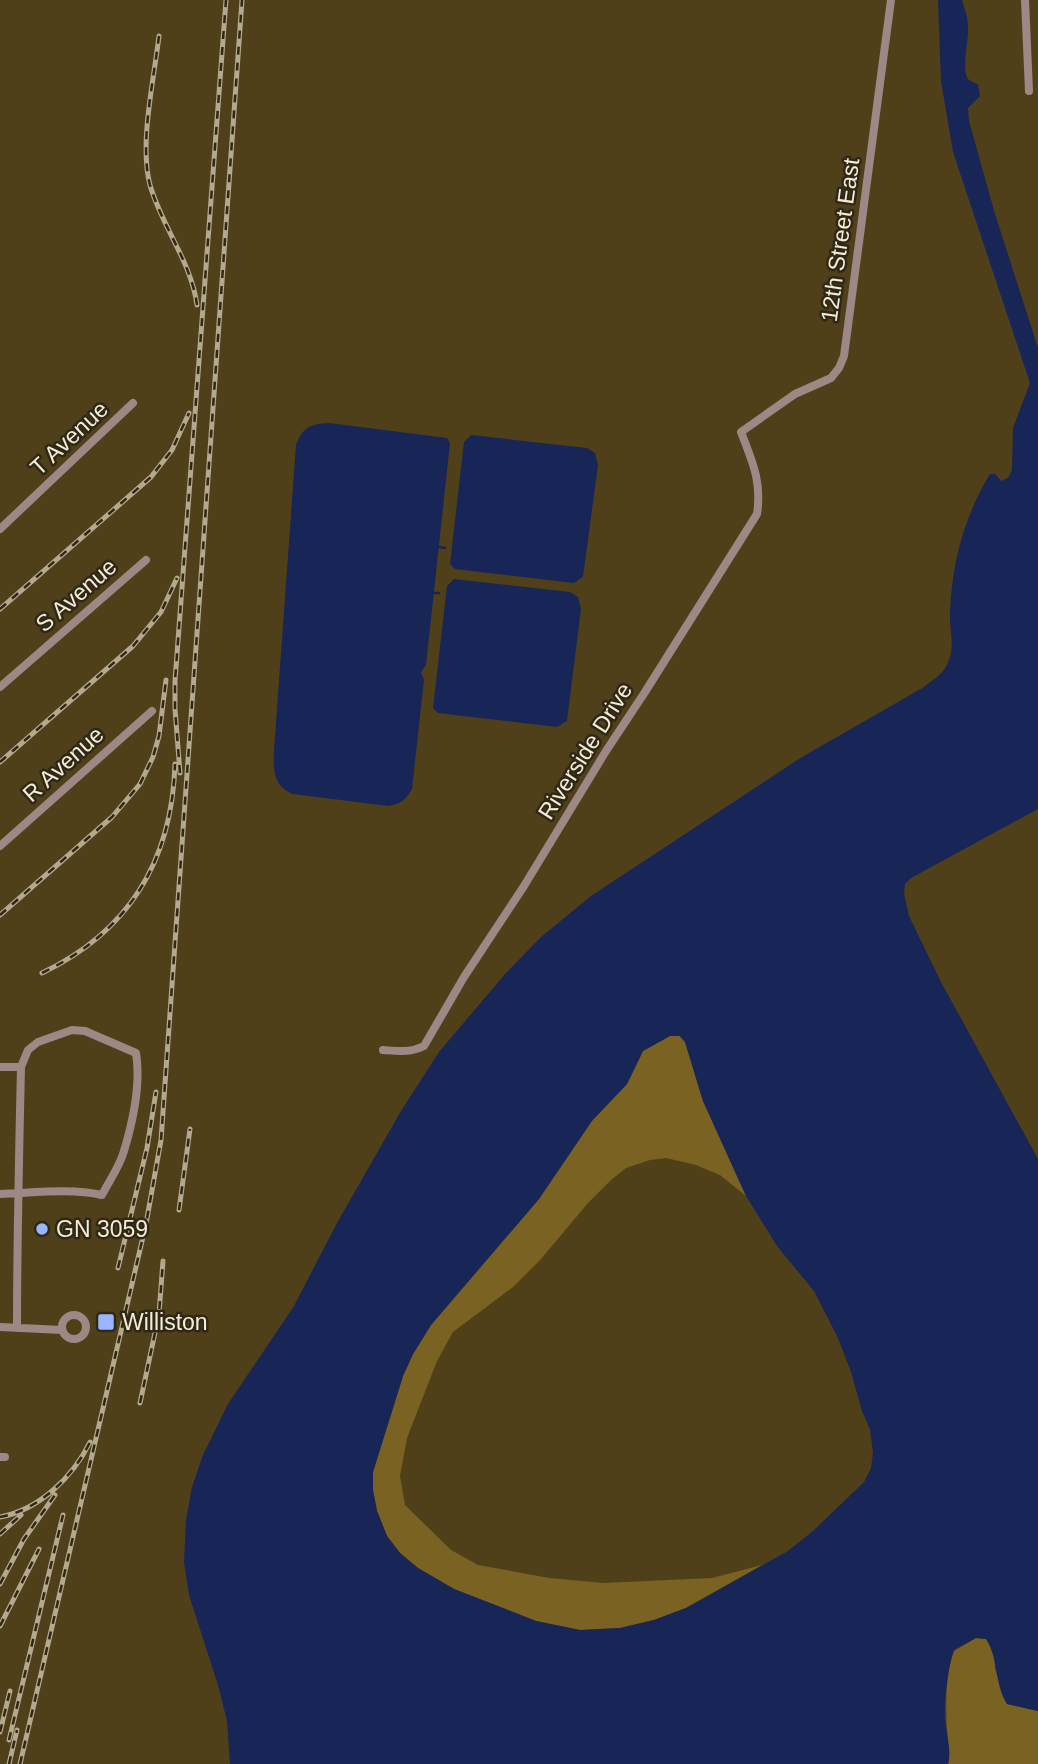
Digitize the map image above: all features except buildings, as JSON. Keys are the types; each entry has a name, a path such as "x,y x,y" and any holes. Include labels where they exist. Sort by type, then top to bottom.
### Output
{"street":[{"name":"12th Street East","path":"741,432 795,394 831,378 844,356 891,0"},
{"path":"1026,0 1029,91"},
{"name":"T Avenue","path":"0,529 133,403"},
{"name":"Riverside Drive","path":"383,1050 414,1051 424,1045 464,977 757,514 759,481 741,432"},
{"name":"S Avenue","path":"0,687 146,560"},
{"name":"R Avenue","path":"0,846 152,711"},
{"path":"0,1194 19,1194 87,1192 102,1195 124,1153 138,1067 136,1053 85,1031 72,1030 38,1042 27,1050 21,1067 19,1194 17,1328"},
{"path":"0,1067 21,1067"},
{"path":"0,1327 62,1330"}],"shaded area":[{"path":"670,1036 679,1036 685,1042 703,1101 746,1196 720,1175 696,1165 666,1158 626,1168 611,1180 513,1287 453,1332 437,1361 407,1438 400,1476 405,1505 451,1550 478,1565 549,1578 603,1583 712,1578 762,1565 686,1608 654,1620 620,1628 580,1630 536,1621 454,1589 418,1568 400,1553 387,1536 377,1511 373,1472 403,1376 431,1325 539,1199 592,1120 627,1084 643,1051"},
{"path":"976,1638 986,1639 994,1651 995,1669 1007,1704 1038,1711 1038,1764 948,1764 946,1705 950,1664 954,1651"}],"water":[{"path":"938,0 962,0 968,24 966,74 968,79 978,84 980,96 968,108 969,121 995,214 1038,348 1038,809 911,878 905,884 904,894 909,916 941,982 1038,1159 1038,1711 1007,1704 1000,1688 990,1647 986,1639 976,1638 954,1650 950,1665 945,1712 948,1764 230,1764 227,1721 189,1595 184,1562 186,1520 192,1487 203,1455 228,1404 294,1306 337,1223 401,1111 439,1052 506,973 541,937 591,896 802,757 924,687 947,665 952,648 950,618 953,576 966,524 990,474 995,474 1001,481 1008,478 1012,470 1013,428 1030,383 953,152 941,81","holes":["670,1036 680,1036 685,1042 703,1101 746,1196 777,1246 814,1291 838,1338 870,1429 873,1453 871,1468 864,1482 788,1551 686,1608 654,1620 620,1628 580,1630 536,1621 454,1589 418,1568 400,1553 387,1536 377,1511 373,1472 403,1376 431,1325 539,1199 592,1121 627,1084 643,1051"]},
{"path":"329,423 447,438 450,443 426,665 421,672 424,680 412,789 402,801 388,806 293,794 281,786 274,770 296,445 301,434 308,428"},
{"path":"471,435 587,448 595,453 598,465 583,577 574,583 455,569 450,564 464,442"},
{"path":"454,579 570,592 578,597 581,609 567,721 557,727 438,713 433,708 447,586"}],"waterway":[{"path":"439,547 445,548"},
{"path":"434,593 439,593"}],"railway":[{"path":"180,773 175,681 226,0"},
{"path":"20,1764 146,1224 161,1140 242,0"},
{"path":"159,36 147,131 147,169 155,200 183,259 197,305"},
{"path":"0,609 151,477 172,450 189,413"},
{"path":"0,762 133,646 161,612 177,578"},
{"path":"0,915 112,817 140,784 153,757 159,736 166,680"},
{"path":"42,973 73,956 99,936 122,914 140,889 155,861 165,831 172,799 175,764"},
{"path":"118,1268 147,1148 156,1092"},
{"path":"179,1210 190,1129"},
{"path":"140,1403 159,1314 163,1261"},
{"path":"0,1517 28,1507 53,1490 74,1468 90,1442"},
{"path":"0,1584 24,1539 55,1495"},
{"path":"0,1534 21,1515"},
{"path":"9,1740 63,1515"},
{"path":"0,1626 39,1549"},
{"path":"0,1732 10,1691"},
{"path":"9,1764 17,1730"}],"place":[{"name":"GN 3059","path":"42,1229"},
{"name":"Williston","path":"106,1322"}]}
